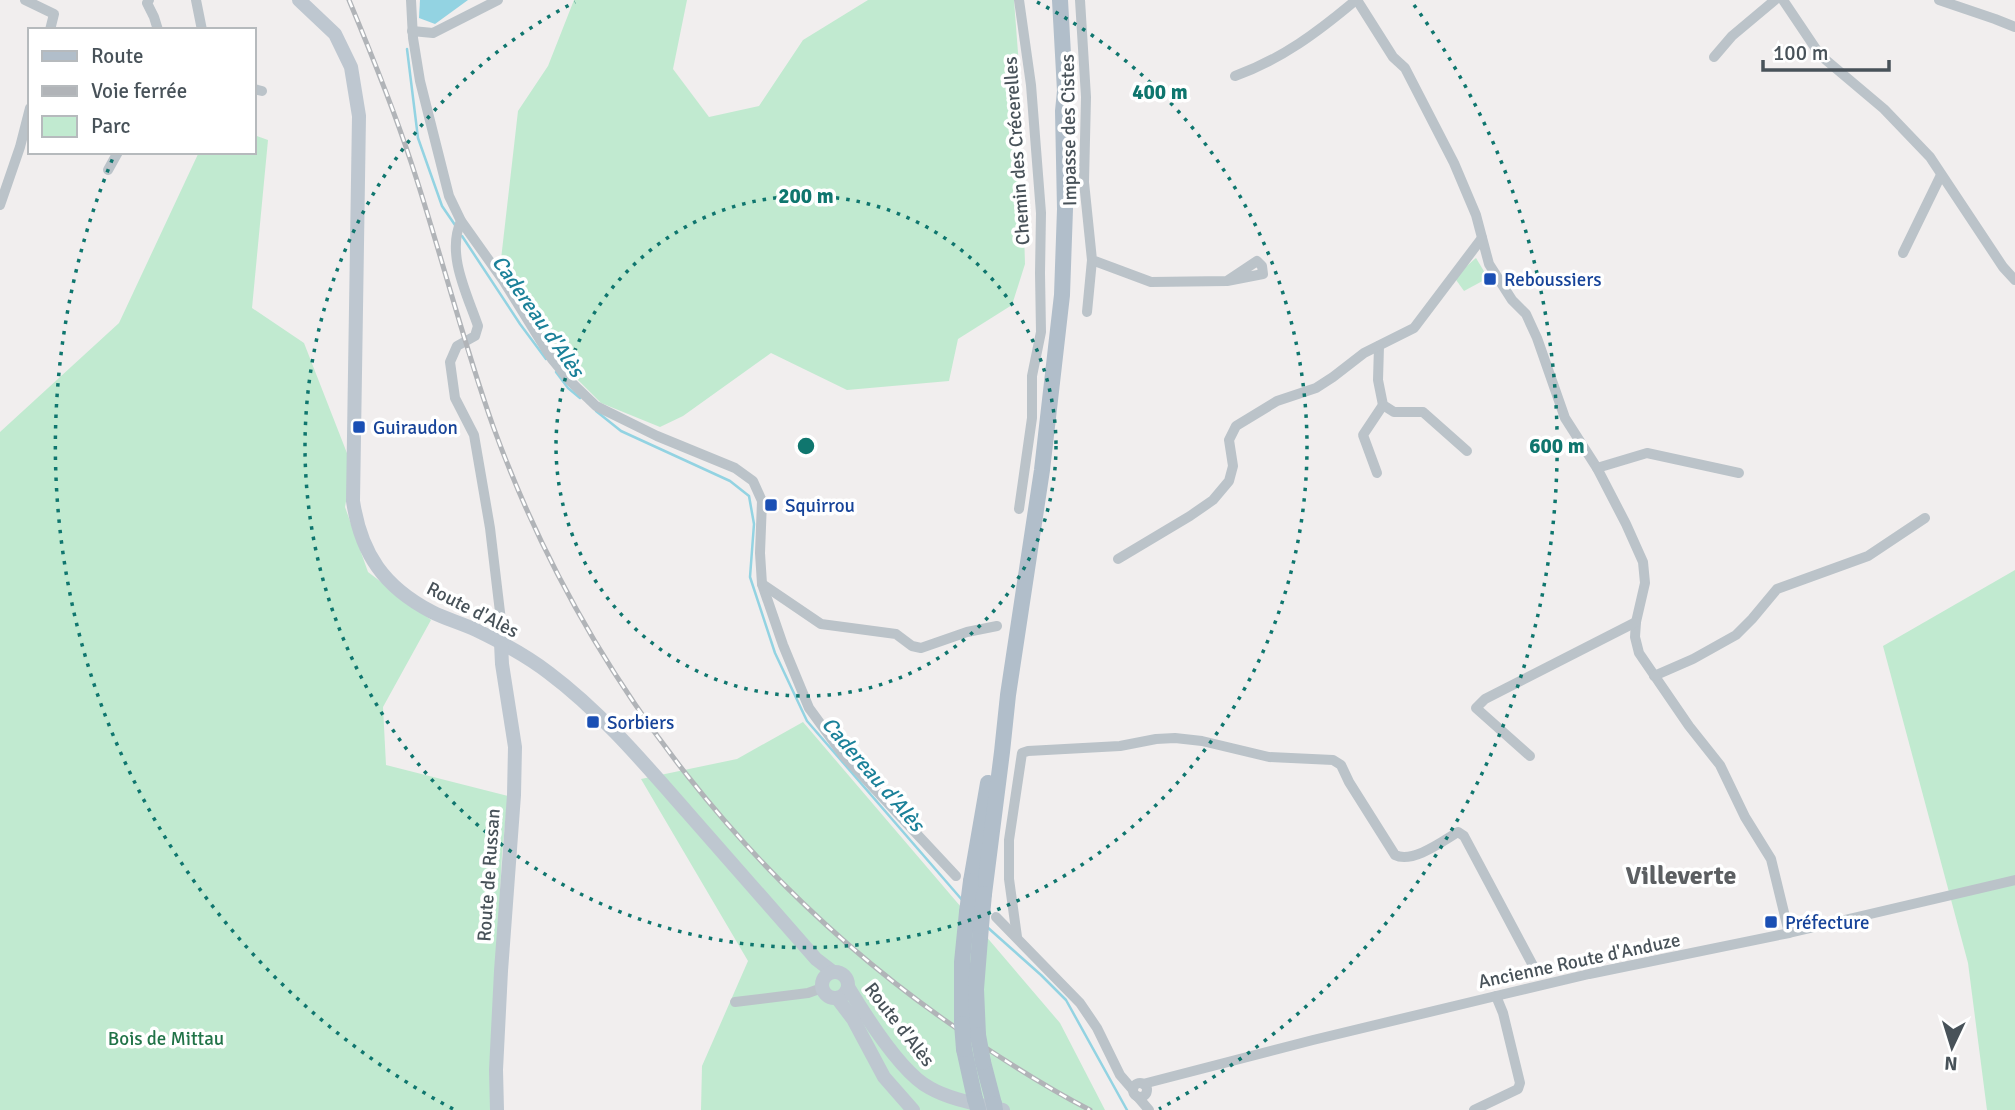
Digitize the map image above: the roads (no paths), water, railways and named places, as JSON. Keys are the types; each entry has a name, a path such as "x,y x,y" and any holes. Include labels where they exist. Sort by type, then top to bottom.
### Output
{"main road":[{"name":"Route d'Alès","path":"299,0 335,34 351,67 359,116 353,501 356,524 369,557 408,598 433,613 501,643 548,672 594,711 657,778 816,959 826,980 844,976 860,1007 904,1067 920,1082 942,1094 987,1107"},
{"path":"1051,0 1063,111"},
{"path":"987,1107 978,1035 976,989 981,926 1008,695 1040,482 1059,329 1065,236 1065,91 1060,0"},
{"name":"Route de Russan","path":"497,1110 500,981 515,747 501,643"},
{"path":"987,1107 964,1049 962,962 967,912 963,878 1008,695"},
{"path":"826,980 829,997 844,995 848,987"},
{"name":"Route d'Alès","path":"837,998 853,1019 884,1077 913,1110"}],"street":[{"path":"24,0 54,14 50,28"},
{"path":"149,0 147,3 157,28"},
{"path":"197,0 202,28"},
{"path":"411,0 412,32 420,81 449,196 461,220 503,279 552,359 596,406 657,436 735,468 753,481 762,501 762,584 808,708 844,756 963,878"},
{"path":"412,32 433,33 498,0"},
{"name":"Chemin des Crécerelles","path":"1019,0 1031,85 1041,214 1041,332 1032,376 1032,418 1019,509"},
{"name":"Impasse des Cistes","path":"1080,0 1086,97 1084,182 1092,260 1087,312"},
{"path":"1235,76 1259,67 1299,45 1357,0 1393,57 1405,68 1454,163 1476,215 1489,264 1512,300 1526,314 1566,418 1597,468 1643,562 1645,583 1636,622 1639,653 1689,726 1720,765 1745,817 1771,859 1789,933"},
{"path":"1714,57 1732,36 1775,0"},
{"path":"1783,0 1819,55 1884,108 1930,157 2003,267 2015,280"},
{"path":"1938,0 2015,27"},
{"path":"0,205 28,116"},
{"path":"108,170 117,154"},
{"path":"1903,253 1941,175"},
{"path":"461,220 455,233 457,263 478,326 475,336 457,346 450,362 455,398 474,435 490,528 502,629 501,643"},
{"path":"1118,559 1213,500 1229,481 1233,466 1229,440 1236,426 1277,401 1316,387 1364,353 1413,328 1482,238"},
{"path":"1092,260 1151,282 1227,281"},
{"path":"1377,473 1363,435 1383,405 1378,380 1379,346"},
{"path":"1383,405 1394,412 1423,412 1467,450"},
{"path":"1597,468 1647,453 1739,473"},
{"path":"1654,676 1693,659 1736,635 1777,589 1868,556 1925,517"},
{"path":"762,584 821,624 896,634 912,646 921,648 967,632 998,626"},
{"path":"1530,756 1476,708 1485,699 1636,622"},
{"path":"1017,937 1009,880 1009,841 1022,753 1120,746 1175,738 1202,741 1269,758 1332,760 1341,765 1395,855 1402,859 1413,857 1458,832 1464,836 1537,973"},
{"name":"Ancienne Route d'Anduze","path":"1140,1088 1312,1040 1496,996 1789,933 2015,880"},
{"path":"996,917 1080,1003 1097,1028 1120,1075 1140,1088 1149,1110"},
{"path":"735,1002 808,993 826,980"},
{"path":"1474,1110 1518,1088 1520,1083 1503,1013 1496,996"}],"water":[{"path":"420,0 468,0 435,24 419,18"}],"waterway":[{"name":"Cadereau d'Alès","path":"407,49 418,138 442,206 455,225"},
{"name":"Cadereau d'Alès","path":"462,236 546,359"},
{"name":"Cadereau d'Alès","path":"556,372 580,398"},
{"name":"Cadereau d'Alès","path":"596,411 621,431 730,481 749,496 754,524 750,577 775,653 807,721 963,901"},
{"name":"Cadereau d'Alès","path":"986,926 1066,1000 1127,1110"}],"railway":[{"path":"349,0 404,141 493,426 531,520 577,609 629,695 688,776 753,852 824,923 901,988 983,1046 1090,1110"}],"place":[{"name":"Reboussiers","path":"1490,279"},
{"name":"Guiraudon","path":"359,427"},
{"name":"Squirrou","path":"771,505"},
{"name":"Sorbiers","path":"593,722"},
{"name":"Préfecture","path":"1771,922"}],"district":[{"name":"Villeverte","path":"1681,875"}],"park label":[{"name":"Bois de Mittau","path":"166,1038"}]}
